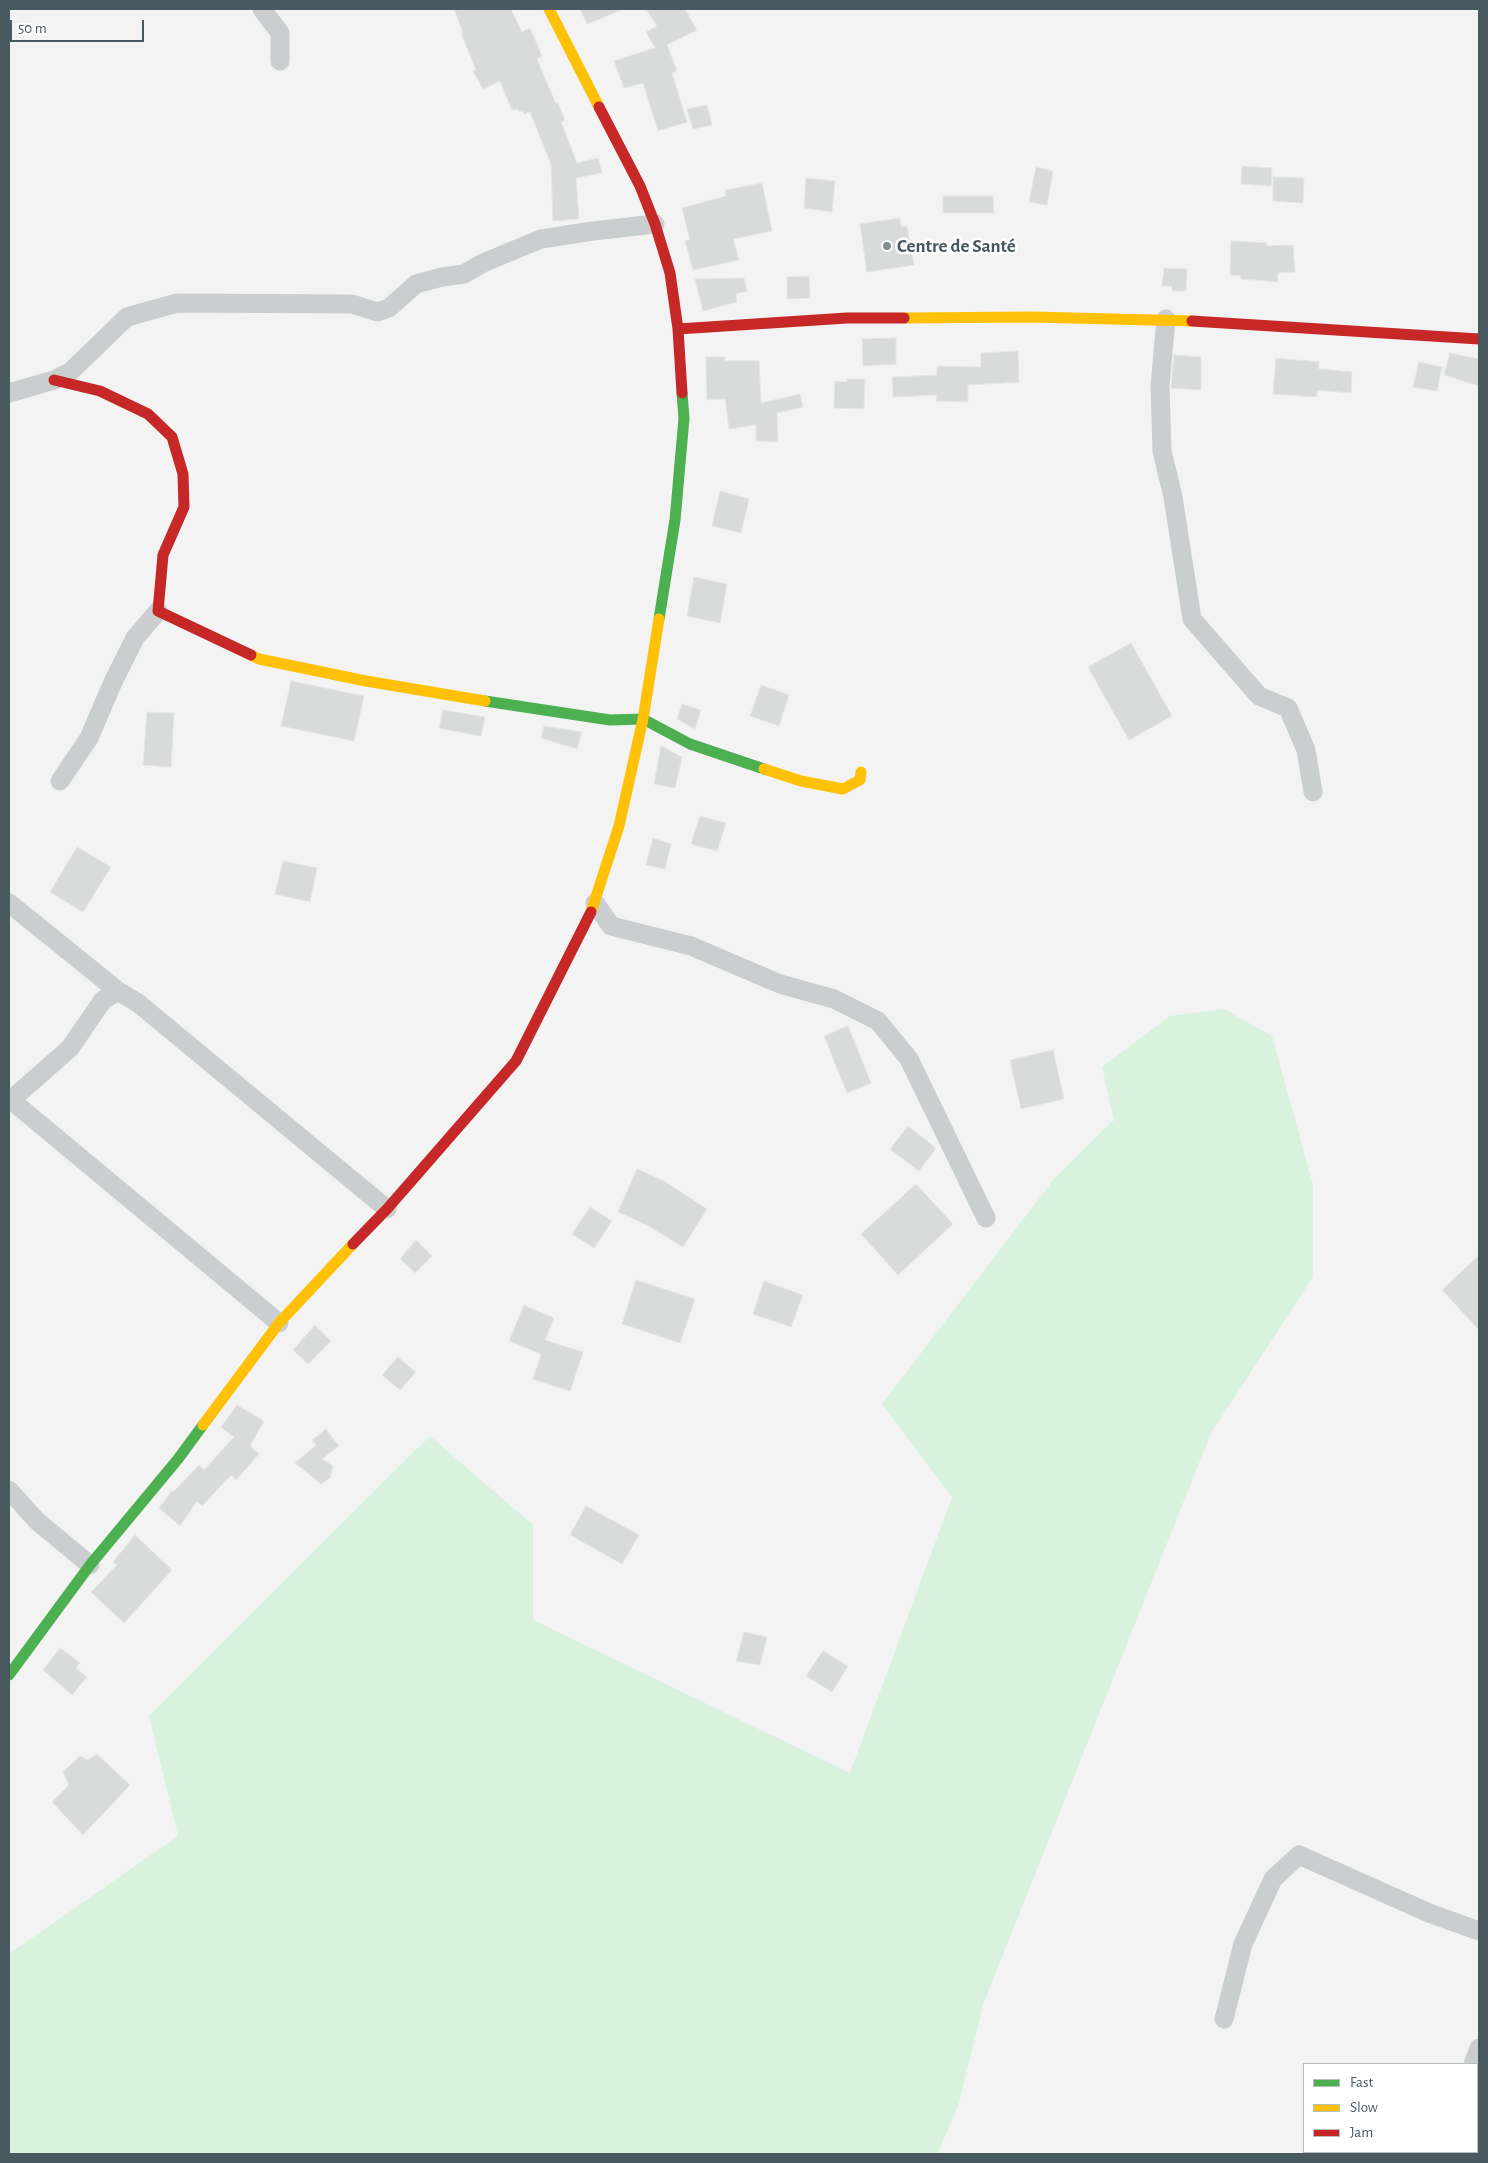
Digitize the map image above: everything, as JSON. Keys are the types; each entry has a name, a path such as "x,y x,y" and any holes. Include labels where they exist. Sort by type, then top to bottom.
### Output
{"street":[{"path":"262,9 280,33 280,61"},
{"path":"9,1675 90,1565 178,1459 279,1323 387,1210 516,1061 595,903 619,826 643,719 675,520 684,418 678,329 670,273 655,224 640,186 549,9"},
{"path":"9,393 54,380 70,372 127,317 177,303 352,304 376,312 389,308 416,284 442,277 464,274 483,263 541,240 593,231 655,224"},
{"path":"678,329 847,318 1032,317 1166,319 1479,340"},
{"path":"1166,319 1160,386 1162,451 1173,497 1189,589 1192,619 1259,696 1288,708 1306,750 1313,792"},
{"path":"54,380 100,391 132,406 148,414 172,436 183,474 184,507 163,555 158,610 135,638 113,682 89,738 60,781"},
{"path":"158,610 259,659 366,681 475,700 610,720 643,719 690,744 801,782 843,789 860,780 861,772"},
{"path":"9,903 118,991 138,1003 387,1210"},
{"path":"595,903 611,926 691,946 780,984 834,999 878,1021 909,1059 986,1218"},
{"path":"118,991 103,1000 70,1048 9,1100 279,1323"},
{"path":"9,1490 37,1521 90,1565"},
{"path":"1224,2019 1247,1936 1273,1879 1299,1855 1429,1913 1479,1930"},
{"path":"1473,2063 1479,2048"}],"green space":[{"path":"1224,1009 1272,1036 1313,1185 1313,1277 1211,1433 984,2002 958,2107 937,2154 9,2154 9,1954 178,1836 149,1716 430,1436 533,1525 533,1620 850,1773 952,1497 882,1404 1054,1179 1114,1120 1102,1067 1170,1016"}],"building":[{"path":"454,9 511,9 522,32 530,28 542,56 537,59 556,104 558,103 565,120 561,122 577,163 598,158 602,173 576,178 579,219 553,221 551,164 530,112 524,114 523,111 520,112 518,109 512,110 500,81 483,89 473,71 476,70 461,33 463,32"},
{"path":"580,9 624,9 587,24"},
{"path":"646,9 685,9 697,30 667,45 677,71 672,73 687,122 658,131 643,83 624,88 614,61 655,48 646,32 657,26"},
{"path":"707,105 712,125 693,129 687,109"},
{"path":"1242,166 1272,168 1271,186 1241,184"},
{"path":"1036,167 1053,171 1047,205 1029,202"},
{"path":"1273,177 1304,178 1303,203 1273,201"},
{"path":"806,178 835,181 832,212 804,208"},
{"path":"762,183 772,231 733,239 739,260 693,270 685,241 690,240 682,208 726,196 725,190"},
{"path":"943,196 993,196 994,213 943,213"},
{"name":"Centre de Santé","path":"900,218 901,227 907,226 914,265 867,272 860,224"},
{"path":"1231,241 1267,243 1267,246 1293,245 1295,272 1278,273 1278,282 1241,279 1241,276 1230,275"},
{"path":"1164,268 1187,269 1186,291 1172,291 1172,286 1162,286"},
{"path":"809,276 810,298 787,299 787,277"},
{"path":"744,278 747,291 736,294 737,302 703,311 695,279"},
{"path":"896,338 896,364 863,366 862,339"},
{"path":"1018,351 1019,382 968,385 968,402 936,401 937,395 893,397 892,377 937,375 937,366 981,367 981,353"},
{"path":"1450,353 1479,359 1479,386 1444,375"},
{"path":"1174,355 1201,357 1201,390 1171,388"},
{"path":"706,357 725,357 725,361 759,361 761,403 800,394 803,407 777,413 778,442 756,441 756,425 729,429 725,399 707,400"},
{"path":"1276,358 1319,362 1319,369 1352,372 1351,393 1317,390 1317,397 1273,394"},
{"path":"1419,362 1442,367 1437,391 1413,387"},
{"path":"847,379 865,379 864,409 834,408 835,381 847,382"},
{"path":"720,491 749,499 741,533 712,526"},
{"path":"694,577 727,584 720,623 687,616"},
{"path":"1131,643 1172,716 1129,740 1088,667"},
{"path":"291,681 364,696 354,741 281,726"},
{"path":"761,685 789,695 779,726 750,716"},
{"path":"682,704 701,710 695,729 677,719"},
{"path":"443,710 485,717 481,736 439,728"},
{"path":"147,712 174,713 171,767 143,765"},
{"path":"544,726 582,732 577,749 541,738"},
{"path":"661,746 682,757 675,788 654,784"},
{"path":"700,816 726,823 717,851 691,844"},
{"path":"653,838 671,844 665,869 646,865"},
{"path":"77,847 111,867 83,912 50,892"},
{"path":"283,861 317,868 310,902 275,894"},
{"path":"848,1026 871,1083 847,1093 824,1036"},
{"path":"1053,1050 1064,1099 1021,1109 1010,1060"},
{"path":"908,1126 936,1148 919,1171 890,1149"},
{"path":"637,1169 664,1181 707,1209 683,1247 647,1225 618,1212"},
{"path":"916,1184 953,1224 898,1275 861,1234"},
{"path":"590,1207 612,1221 594,1248 572,1234"},
{"path":"416,1240 432,1256 415,1273 400,1259"},
{"path":"1479,1255 1479,1330 1442,1290"},
{"path":"636,1280 695,1299 680,1343 622,1324"},
{"path":"764,1281 803,1295 791,1327 753,1314"},
{"path":"524,1305 554,1318 545,1340 583,1352 570,1391 533,1379 541,1354 509,1341"},
{"path":"315,1325 331,1341 308,1364 293,1350"},
{"path":"398,1357 416,1372 400,1390 382,1375"},
{"path":"237,1405 264,1421 250,1446 259,1454 236,1480 231,1475 202,1506 197,1501 180,1526 159,1508 172,1491 199,1465 204,1470 234,1437 221,1427"},
{"path":"326,1429 339,1446 322,1459 333,1466 330,1478 321,1484 295,1463 316,1445 312,1440"},
{"path":"586,1506 639,1535 622,1564 570,1535"},
{"path":"135,1535 172,1570 124,1623 91,1592 117,1565 113,1562"},
{"path":"744,1632 767,1637 760,1665 736,1661"},
{"path":"60,1648 80,1663 76,1668 87,1677 72,1695 43,1670"},
{"path":"823,1651 848,1666 832,1692 806,1676"},
{"path":"97,1754 130,1785 83,1835 52,1802 69,1785 63,1772 80,1756 88,1760"}],"traffic: fast":[{"path":"659,619 675,520 684,418 682,393"},
{"path":"485,701 610,720 643,719 690,744 764,769"},
{"path":"9,1675 90,1565 178,1459 203,1425"}],"traffic: slow":[{"path":"549,9 599,107"},
{"path":"904,318 1032,317 1192,321"},
{"path":"591,912 619,826 643,719 659,619"},
{"path":"251,655 259,659 366,681 485,701"},
{"path":"764,769 801,781 843,789 860,780 861,772"},
{"path":"203,1425 279,1323 353,1244"}],"traffic: jam":[{"path":"599,107 640,186 655,224 670,273 678,329 682,393"},
{"path":"678,329 847,318 904,318"},
{"path":"1192,321 1479,339"},
{"path":"54,380 100,391 148,414 172,437 183,474 184,507 163,555 158,611 251,655"},
{"path":"353,1244 387,1209 516,1061 591,912"}],"place":[{"name":"Centre de Santé","path":"887,246"}]}
